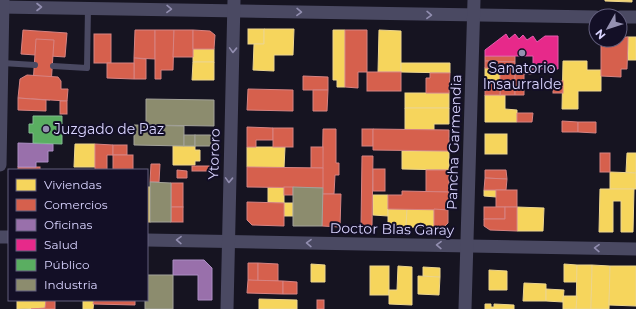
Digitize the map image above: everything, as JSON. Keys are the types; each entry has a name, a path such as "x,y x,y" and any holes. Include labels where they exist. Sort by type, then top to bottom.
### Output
{"street":[{"name":"Pancha Garmendia","path":"465,309 474,0"},
{"path":"0,165 2,5 88,8 234,6 474,15 588,17"},
{"name":"Ytororo","path":"227,309 234,6"},
{"name":"Doctor Blas Garay","path":"148,240 636,249"}],"lane":[{"path":"53,66 86,68 88,8"},
{"path":"2,63 35,65"}],"building: Viviendas":[{"path":"632,0 632,2 605,1"},
{"path":"248,29 264,29 264,44 248,44"},
{"path":"264,29 294,29 293,55 274,55 274,71 253,70 254,44 264,44"},
{"path":"333,30 345,30 345,87 337,87 337,80 333,80"},
{"path":"379,30 401,31 401,72 378,72"},
{"path":"628,37 636,37 636,60 628,60"},
{"path":"193,49 214,49 214,62 193,62"},
{"path":"563,61 587,61 587,70 601,70 601,91 578,91 578,109 562,109"},
{"path":"193,62 214,62 214,80 192,80"},
{"path":"401,63 450,63 450,73 401,72"},
{"path":"485,68 500,68 500,83 485,83"},
{"path":"405,93 449,93 449,108 405,108"},
{"path":"485,95 505,95 505,109 517,110 517,122 485,122"},
{"path":"405,108 449,108 449,124 434,124 434,130 405,130"},
{"path":"485,134 507,134 507,154 485,154"},
{"path":"75,144 95,144 95,167 74,167"},
{"path":"173,145 195,146 195,150 200,150 200,161 195,161 195,165 173,165"},
{"path":"247,147 285,147 284,168 247,167"},
{"path":"402,151 449,151 449,170 402,169"},
{"path":"627,153 636,153 636,173 626,172"},
{"path":"610,172 636,173 636,189 610,189"},
{"path":"148,187 150,187 150,222 148,222"},
{"path":"268,187 284,187 284,203 268,202"},
{"path":"600,189 634,189 633,232 621,232 621,201 613,201 613,232 599,232"},
{"path":"484,190 496,190 496,197 484,196"},
{"path":"373,195 388,195 388,216 373,215"},
{"path":"284,203 293,203 293,216 284,216"},
{"path":"517,207 544,208 543,231 517,231"},
{"path":"388,209 407,209 406,227 388,227"},
{"path":"407,209 434,209 434,228 406,227"},
{"path":"311,264 325,265 325,282 311,282"},
{"path":"564,264 577,265 577,282 564,282"},
{"path":"577,265 592,265 591,309 576,309"},
{"path":"592,265 610,266 609,309 591,309"},
{"path":"370,266 389,266 389,295 370,295"},
{"path":"398,266 412,267 412,305 389,304 389,290 397,290"},
{"path":"610,266 636,266 636,306 609,305"},
{"path":"423,267 440,268 440,277 423,276"},
{"path":"489,270 507,271 507,290 489,290"},
{"path":"418,276 440,277 439,295 418,294"},
{"path":"524,283 546,284 546,301 523,301"},
{"path":"546,289 564,290 563,302 546,301"},
{"path":"563,296 577,296 576,309 563,309"},
{"path":"259,299 297,300 297,309 259,309"},
{"path":"17,301 46,301 45,308 17,309"},
{"path":"83,301 94,301 93,309 83,309"},
{"path":"485,304 491,304 491,307 494,307 494,304 514,305 514,309 485,309"}],"building: Comercios":[{"path":"23,30 67,33 65,57 21,54"},
{"path":"135,30 155,30 155,59 134,58"},
{"path":"155,30 174,30 173,70 161,70 161,79 155,79"},
{"path":"174,30 193,30 193,57 173,57"},
{"path":"193,30 210,31 215,35 214,49 193,49"},
{"path":"345,30 367,30 367,72 358,72 358,88 345,87"},
{"path":"94,34 111,34 111,63 94,63"},
{"path":"36,39 54,40 50,100 32,99"},
{"path":"601,48 628,48 627,69 621,69 621,77 601,76"},
{"path":"485,56 515,56 515,62 485,61"},
{"path":"134,58 146,59 146,79 134,79"},
{"path":"485,61 515,62 515,69 485,68"},
{"path":"107,63 134,63 134,79 107,78"},
{"path":"500,68 515,69 515,95 500,95"},
{"path":"515,69 533,69 533,74 524,74 524,95 515,95"},
{"path":"367,72 401,72 401,91 367,91"},
{"path":"430,73 450,73 449,93 426,93 426,78 430,78"},
{"path":"27,75 58,77 61,81 61,89 68,89 67,101 18,98 20,79"},
{"path":"303,76 328,77 328,90 303,90"},
{"path":"553,81 563,81 563,93 553,93"},
{"path":"485,83 500,83 500,95 485,95"},
{"path":"248,89 293,90 293,111 247,110"},
{"path":"313,90 328,90 327,111 313,111"},
{"path":"18,98 46,100 46,111 18,110"},
{"path":"60,101 67,101 67,114 60,114"},
{"path":"517,113 533,113 532,122 517,122"},
{"path":"562,121 578,122 578,132 562,132"},
{"path":"578,122 596,122 596,133 578,132"},
{"path":"247,127 273,128 273,140 256,140 256,147 247,147"},
{"path":"273,128 293,128 293,147 273,147"},
{"path":"323,129 336,129 336,163 339,163 339,175 335,175 334,194 322,194"},
{"path":"362,129 373,129 373,146 362,146"},
{"path":"373,129 449,130 449,151 373,150"},
{"path":"95,144 113,145 113,155 107,155 107,169 95,169"},
{"path":"113,145 127,145 127,155 113,155"},
{"path":"311,147 323,147 323,168 311,168"},
{"path":"600,153 610,153 610,172 600,172"},
{"path":"113,155 133,155 133,169 113,169"},
{"path":"362,156 373,156 372,227 361,227"},
{"path":"151,164 160,164 159,182 150,182"},
{"path":"192,166 210,166 210,171 192,171"},
{"path":"18,167 40,167 40,169 18,169"},
{"path":"247,167 323,168 323,188 247,187"},
{"path":"373,169 385,169 385,191 373,191"},
{"path":"177,170 187,171 187,178 177,178"},
{"path":"426,170 449,170 449,192 426,192"},
{"path":"485,170 506,170 507,179 485,178"},
{"path":"485,178 507,179 506,190 484,190"},
{"path":"171,183 183,183 183,207 171,207"},
{"path":"284,187 293,187 293,195 284,195"},
{"path":"496,190 517,190 517,207 496,207"},
{"path":"402,191 449,192 448,210 388,209 388,195 402,195"},
{"path":"322,194 341,194 340,227 322,226"},
{"path":"247,202 284,203 284,226 252,225 247,220"},
{"path":"171,207 183,207 183,222 171,222"},
{"path":"484,207 505,207 505,219 484,219"},
{"path":"505,207 517,207 517,231 490,230 484,226 484,219 505,219"},
{"path":"434,209 448,210 448,223 443,228 434,228"},
{"path":"248,263 258,263 258,281 248,280"},
{"path":"258,263 278,264 278,281 258,281"},
{"path":"248,280 283,281 283,294 247,293"},
{"path":"283,281 297,282 297,294 283,294"},
{"path":"317,300 324,300 324,309 317,309"},
{"path":"46,301 55,301 55,309 31,309 45,308"},
{"path":"94,301 135,301 135,305 93,304"}],"building: Oficinas":[{"path":"18,143 53,144 53,151 48,151 48,162 36,162 36,167 18,167"},
{"path":"173,260 204,260 212,268 212,300 198,300 198,275 173,275"}],"building: Salud":[{"name":"Sanatorio Insaurralde","path":"506,34 509,39 515,34 519,39 523,35 527,40 533,36 537,42 545,36 558,36 558,69 533,69 533,56 485,56 485,50"}],"building: Público":[{"name":"Juzgado de Paz","path":"33,116 62,116 62,144 33,143 33,133 29,133 29,124 33,124"}],"building: Industria":[{"path":"146,99 214,100 214,126 146,125"},
{"path":"134,125 184,126 184,146 134,145"},
{"path":"184,135 195,135 195,146 184,146"},
{"path":"195,135 214,135 214,146 195,146"},
{"path":"150,182 171,183 171,222 150,222"},
{"path":"293,187 323,188 322,226 293,226"},
{"path":"148,275 173,275 173,309 145,309 145,301 148,301"}],"place":[{"name":"Sanatorio Insaurralde","path":"522,53"},
{"name":"Juzgado de Paz","path":"46,129"}]}
